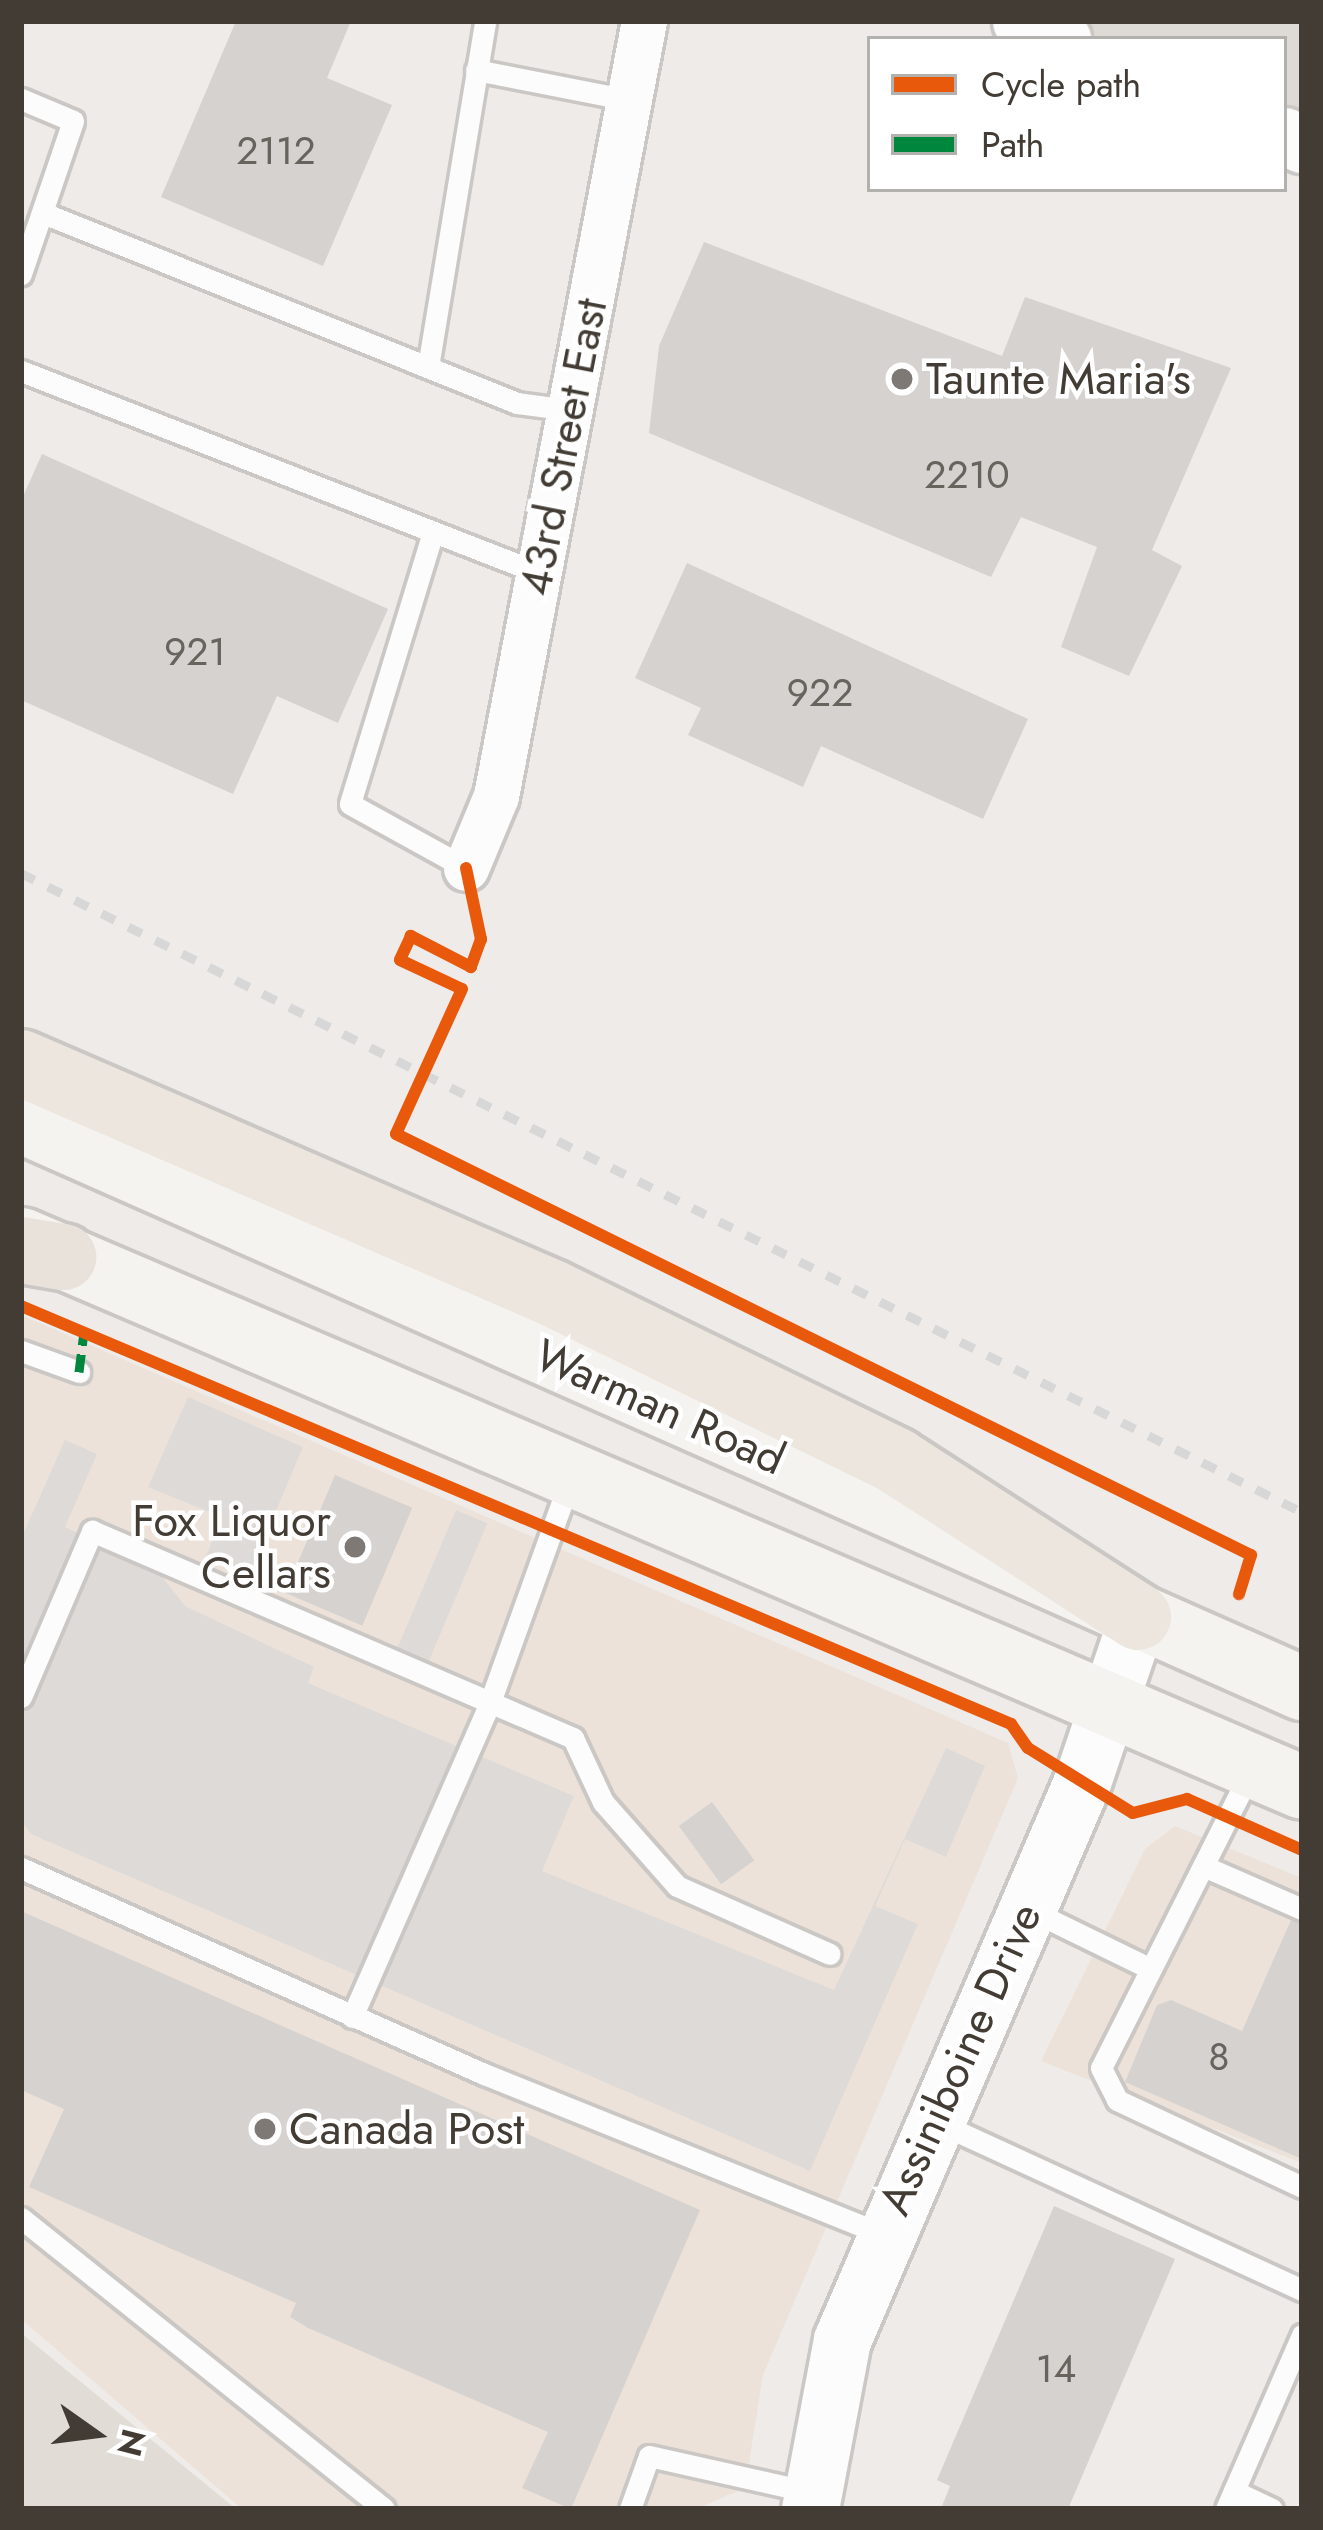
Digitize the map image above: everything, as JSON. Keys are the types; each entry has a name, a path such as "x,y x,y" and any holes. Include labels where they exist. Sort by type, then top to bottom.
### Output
{"highway":[{"path":"21,1063 553,1293 896,1461 1138,1617"}],"main road":[{"name":"Warman Road","path":"21,1121 1302,1688"},
{"path":"35,1249 1277,1776"}],"street":[{"name":"43rd Street East","path":"466,868 496,796 644,21"},
{"path":"1021,21 1055,36"},
{"name":"Assiniboine Drive","path":"811,2500 842,2340 882,2234 1028,1909 1110,1702 1138,1617"}],"lane":[{"path":"428,367 484,21"},
{"path":"476,70 629,100"},
{"path":"21,99 73,121 21,274"},
{"path":"43,213 517,403 570,410"},
{"path":"21,371 539,573"},
{"path":"433,532 350,804 466,868"},
{"path":"21,1351 79,1372"},
{"path":"352,2017 489,1705 571,1477"},
{"path":"21,1697 92,1532 573,1738 603,1802 677,1886 830,1954"},
{"path":"1277,1776 1208,1868 1144,1966 1104,2050 1106,2093 1302,2186"},
{"path":"21,1868 352,2017 882,2234"},
{"path":"1208,1868 1302,1909"},
{"path":"1028,1909 1144,1966"},
{"path":"933,2120 1302,2290"},
{"path":"21,2218 384,2509"},
{"path":"1272,2509 1230,2500 1292,2388 1302,2335"},
{"path":"630,2509 649,2456 811,2500"}],"shaded area":[{"path":"1021,21 1302,21 1302,144 1287,137 1287,36 1055,36"},
{"path":"21,1315 1008,1743 1018,1778 763,2375 745,2488 696,2509 242,2509 21,2319"},
{"path":"188,1397 303,1447 248,1577 205,1559 222,1517 148,1487"},
{"path":"65,1440 97,1454 65,1527 156,1569 185,1606 314,1667 308,1683 574,1796 542,1871 834,1990 946,1748 985,1766 946,1857 905,1839 875,1906 918,1924 810,2171 31,1834 21,1821 21,1539"},
{"path":"456,1510 487,1523 426,1668 395,1655"},
{"path":"1175,1826 1302,1878 1302,2163 1041,2061 1145,1849"},
{"path":"21,2333 236,2509 21,2509"}],"building":[{"path":"236,21 351,21 327,78 392,105 323,266 161,197"},
{"path":"704,242 1002,356 1025,297 1231,368 1152,550 1182,566 1129,676 1061,647 1097,547 1021,517 991,577 649,433 659,346"},
{"path":"42,454 388,609 338,723 277,696 233,794 21,700 21,501"},
{"path":"687,563 1028,719 983,819 821,746 803,787 688,735 701,708 635,678"},
{"name":"Fox Liquor Cellars","path":"335,1475 412,1508 362,1626 285,1593"},
{"path":"712,1802 754,1860 721,1884 679,1826"},
{"path":"21,1911 700,2210 571,2509 522,2488 548,2432 308,2328 290,2317 296,2303 29,2187 64,2109 21,2090"},
{"path":"1291,1920 1302,1924 1302,2159 1125,2082 1157,2005 1171,2000 1242,2031"},
{"path":"1054,2206 1175,2259 1068,2509 941,2509 950,2486 937,2480"}],"railway":[{"path":"21,873 1302,1512"}],"marked path":[{"path":"79,1372 84,1332"}],"cycle path":[{"path":"466,868 481,939 471,967 411,936 400,960 462,989 396,1134 1251,1555 1239,1594"},
{"path":"21,1306 1011,1724 1028,1748 1133,1813 1187,1799 1302,1850"}],"place":[{"name":"Taunte Maria's","path":"902,379"},
{"name":"Fox Liquor Cellars","path":"355,1547"},
{"name":"Canada Post","path":"265,2129"}]}
